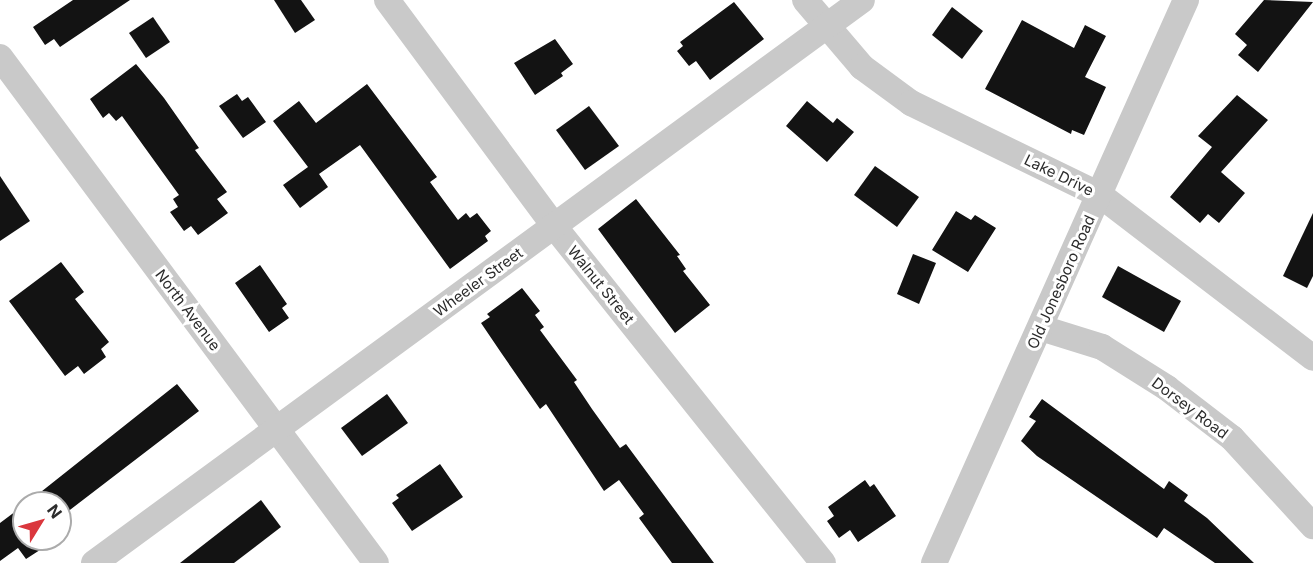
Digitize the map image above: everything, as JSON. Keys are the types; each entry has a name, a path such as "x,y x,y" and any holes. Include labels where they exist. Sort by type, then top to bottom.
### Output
{"street":[{"name":"Walnut Street","path":"387,0 554,226 823,563"},
{"name":"Lake Drive","path":"805,0 825,27 862,67 911,103 1100,195 1313,358"},
{"name":"Wheeler Street","path":"94,563 862,0"},
{"name":"Old Jonesboro Road","path":"933,563 1041,328 1186,0"},
{"name":"North Avenue","path":"0,57 376,563"},
{"name":"Dorsey Road","path":"1041,328 1102,347 1167,388 1232,438 1313,526"}],"building":[{"path":"73,0 130,0 60,47 54,39 45,45 33,27"},
{"path":"274,0 301,0 315,20 295,33"},
{"path":"1264,0 1313,2 1258,72 1238,55 1247,45 1235,34"},
{"path":"734,2 764,39 710,80 696,61 689,66 677,51 683,46 680,42"},
{"path":"952,7 983,31 962,59 932,35"},
{"path":"153,17 170,42 146,58 129,33"},
{"path":"1022,20 1074,48 1085,25 1106,36 1085,77 1106,87 1084,135 1072,130 1071,134 985,89"},
{"path":"555,39 573,64 561,73 563,76 535,95 514,63"},
{"path":"136,64 164,98 199,148 195,150 227,192 217,199 228,213 198,235 191,226 184,231 170,212 178,207 173,199 179,195 122,116 116,121 109,113 103,118 90,99"},
{"path":"367,84 437,177 430,182 458,220 466,213 470,218 477,213 491,231 485,236 488,241 450,269 360,145 319,174 328,187 300,208 283,185 308,167 273,121 299,101 316,123"},
{"path":"237,94 242,101 248,97 266,122 243,138 219,106"},
{"path":"1237,95 1268,120 1221,172 1245,193 1219,223 1208,214 1200,223 1170,197 1212,147 1198,136"},
{"path":"807,101 833,123 837,118 854,132 827,162 786,126"},
{"path":"589,106 619,146 585,170 556,130"},
{"path":"875,166 919,197 897,227 854,195"},
{"path":"0,176 30,221 0,241"},
{"path":"636,199 680,255 677,256 686,269 683,271 710,305 675,333 598,229"},
{"path":"956,211 971,220 975,215 996,228 968,272 932,250"},
{"path":"1313,213 1313,276 1307,288 1283,276"},
{"path":"913,254 936,263 919,304 897,294"},
{"path":"61,262 84,292 75,299 109,342 101,349 106,357 84,374 78,366 65,376 9,301"},
{"path":"260,265 287,304 282,308 289,318 269,332 235,283"},
{"path":"1118,266 1181,301 1164,332 1102,297"},
{"path":"522,288 540,311 535,315 544,327 540,330 577,380 574,382 592,409 620,448 626,444 714,563 672,563 639,518 644,514 619,480 604,491 546,404 540,409 481,323 490,317 487,314"},
{"path":"177,384 199,411 72,508 72,491 42,491"},
{"path":"387,394 408,423 362,456 341,428"},
{"path":"1042,399 1164,489 1169,481 1188,495 1184,501 1207,518 1254,563 1215,563 1164,528 1157,538 1037,456 1021,441 1036,421 1029,417"},
{"path":"440,464 463,497 412,531 392,503 399,498 396,495"},
{"path":"865,480 870,487 874,484 896,516 858,542 850,530 839,538 827,521 834,516 828,507"},
{"path":"261,500 281,527 234,563 180,563"},
{"path":"12,514 12,551 14,551 0,561 0,523"},
{"path":"20,551 38,551 26,559"}]}
